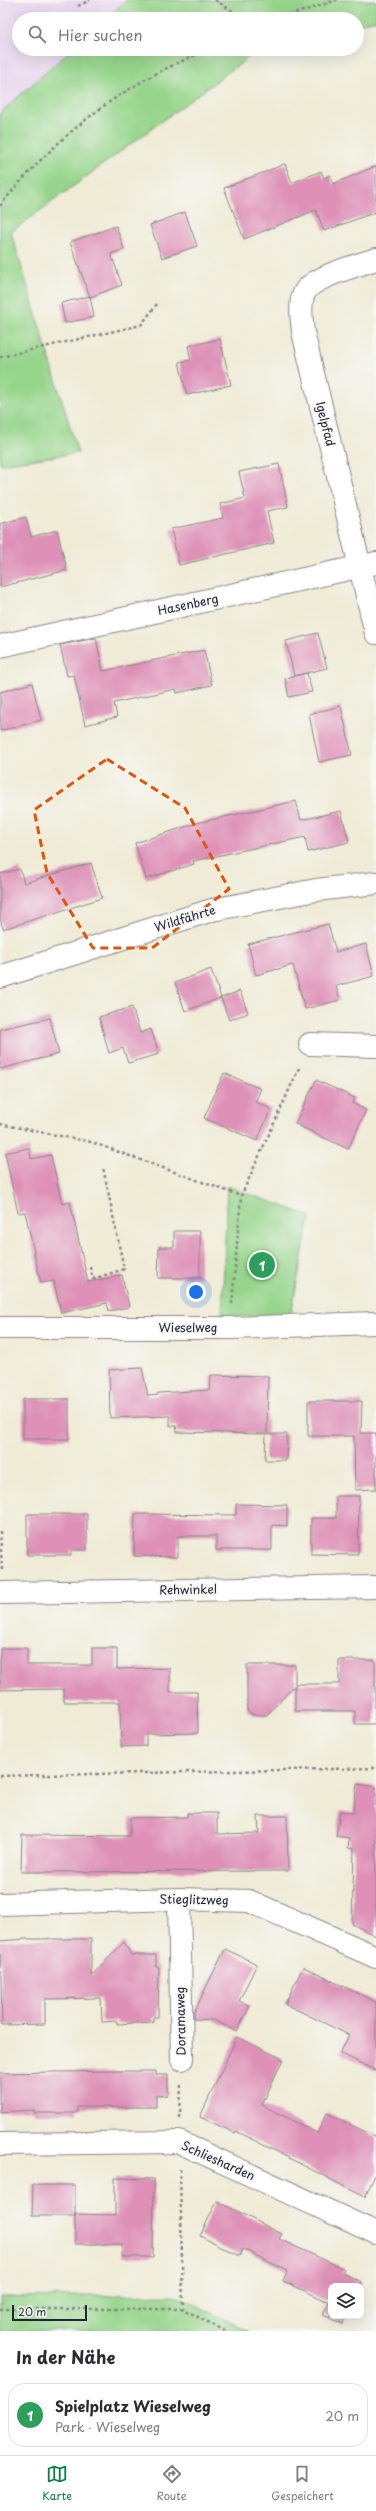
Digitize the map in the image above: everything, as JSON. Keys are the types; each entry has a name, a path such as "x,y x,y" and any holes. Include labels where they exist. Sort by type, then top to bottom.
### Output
{"street":[{"name":"Igelpfad","path":"376,259 326,276 306,290 301,304 303,332 368,566 376,633"},
{"name":"Hasenberg","path":"0,646 368,566"},
{"name":"Wildfährte","path":"0,977 212,910 316,890 376,883"},
{"path":"310,1044 376,1046"},
{"name":"Wieselweg","path":"0,1328 230,1328 376,1324"},
{"name":"Rehwinkel","path":"1,1593 376,1587"},
{"name":"Stieglitzweg","path":"0,1904 179,1899 249,1901 376,1957"},
{"name":"Doramaweg","path":"179,1899 182,2058"},
{"name":"Schliesharden","path":"0,2144 179,2142 376,2233"}],"path":[{"path":"78,6 90,0"},
{"path":"215,0 234,12"},
{"path":"300,12 337,0"},
{"path":"0,206 15,187 72,130 137,84 195,56"},
{"path":"0,356 141,325 157,304"},
{"path":"230,1328 241,1196 310,1044"},
{"path":"0,1124 91,1142 241,1196"},
{"path":"90,1267 93,1279 124,1269 102,1167"},
{"path":"0,1531 1,1593"},
{"path":"0,1776 376,1768"},
{"name":"Doramaweg","path":"182,2058 179,2142 183,2309"},
{"path":"0,2309 183,2309 225,2331"}],"highlighted area":[{"path":"107,759 185,808 229,889 152,948 93,948 47,873 34,810"}],"shaded area":[{"path":"0,0 127,0 113,12 12,12 12,56 64,56 0,113"}],"green space":[{"path":"127,0 376,0 376,20 364,23 364,12 113,12"},
{"path":"64,56 250,56 11,232 78,453 0,464 0,113"},
{"path":"227,1186 310,1216 291,1314 222,1317"},
{"path":"175,2295 249,2331 0,2331 0,2297"}],"building":[{"path":"285,164 292,183 321,171 324,178 330,175 333,184 376,166 376,212 324,231 316,210 244,239 224,188"},
{"path":"185,212 197,246 162,258 150,225"},
{"path":"116,226 124,249 111,254 122,285 90,297 70,242"},
{"path":"90,296 94,317 65,323 61,303"},
{"path":"220,339 231,385 187,395 179,362 191,360 188,346"},
{"path":"279,464 288,507 267,511 274,543 179,565 171,529 223,518 220,504 245,498 239,472"},
{"path":"26,517 31,537 57,530 67,570 0,587 0,524"},
{"path":"318,633 327,668 294,676 286,641"},
{"path":"96,638 103,671 204,650 212,685 177,693 176,689 114,703 117,717 85,725 74,675 67,676 60,645"},
{"path":"307,673 312,692 289,697 285,678"},
{"path":"32,683 41,720 0,731 0,692"},
{"path":"341,706 352,755 319,762 309,714"},
{"path":"296,801 301,820 341,811 349,842 308,852 305,837 193,861 194,864 146,879 135,843 197,823"},
{"path":"91,863 102,898 3,929 0,918 0,874 20,869 24,883"},
{"path":"328,924 336,952 366,944 374,976 336,986 340,1000 305,1009 293,965 256,975 248,944"},
{"path":"211,969 221,998 185,1011 175,983"},
{"path":"240,991 248,1013 229,1020 221,998"},
{"path":"132,1007 140,1033 151,1029 159,1054 128,1063 123,1048 109,1053 99,1017"},
{"path":"50,1018 59,1054 0,1069 0,1029"},
{"path":"224,1073 261,1089 255,1102 271,1109 257,1141 204,1118"},
{"path":"316,1080 355,1098 352,1103 366,1110 348,1149 295,1124"},
{"path":"29,1148 31,1159 51,1155 62,1204 70,1202 88,1282 122,1275 129,1307 109,1311 107,1303 61,1313 54,1281 41,1283 25,1212 18,1213 5,1153"},
{"path":"174,1231 200,1231 200,1278 158,1278 159,1247 174,1247"},
{"path":"142,1368 148,1396 158,1395 158,1393 210,1390 211,1375 268,1376 267,1434 287,1434 286,1460 265,1460 266,1434 177,1432 176,1426 170,1426 170,1416 110,1418 109,1370"},
{"path":"23,1399 69,1399 69,1439 23,1439"},
{"path":"308,1401 362,1401 361,1433 376,1433 376,1489 355,1490 354,1436 308,1436"},
{"path":"336,1496 359,1496 358,1555 311,1554 311,1518 336,1518"},
{"path":"236,1504 287,1505 287,1526 272,1525 272,1550 216,1550 216,1536 178,1536 178,1557 134,1556 135,1514 236,1515"},
{"path":"27,1514 87,1514 87,1550 71,1550 71,1555 27,1555"},
{"path":"0,1648 27,1648 27,1665 92,1665 92,1648 117,1648 117,1669 170,1668 170,1692 197,1692 198,1733 146,1734 146,1746 121,1747 120,1702 64,1702 64,1689 0,1690"},
{"path":"339,1660 375,1660 375,1724 355,1724 355,1711 295,1711 295,1685 267,1715 254,1715 247,1711 247,1665 295,1665 295,1684 339,1684"},
{"path":"357,1784 376,1787 376,1936 352,1924 354,1849 348,1848 349,1838 336,1836 340,1811 353,1813"},
{"path":"187,1813 217,1813 217,1834 259,1833 258,1816 287,1816 288,1871 21,1872 22,1835 130,1836 130,1818 187,1817"},
{"path":"25,1939 91,1939 91,1976 124,1942 131,1955 156,1955 156,1967 159,1967 158,2017 153,2017 153,2022 117,2024 117,2021 102,2022 101,1998 45,1999 45,2024 2,2025 0,1941"},
{"path":"225,1949 257,1964 239,2001 250,2006 237,2031 213,2020 194,2019 194,2012"},
{"path":"303,1967 376,2002 376,2071 340,2053 349,2035 285,2004"},
{"path":"237,2037 283,2059 262,2105 317,2133 327,2113 376,2137 376,2173 365,2197 236,2131 235,2133 200,2117"},
{"path":"156,2071 156,2075 168,2075 168,2095 156,2096 156,2107 77,2107 77,2113 34,2113 34,2110 0,2112 0,2073"},
{"path":"115,2178 154,2179 153,2257 122,2257 122,2244 75,2244 75,2214 115,2215"},
{"path":"33,2185 75,2185 75,2216 32,2216"},
{"path":"217,2201 282,2234 279,2239 344,2269 342,2273 362,2282 328,2283 328,2302 283,2281 287,2271 243,2249 240,2256 200,2236"},
{"path":"328,2304 328,2317 323,2315"},
{"path":"332,2319 345,2319 343,2324"}],"place":[{"name":"Spielplatz Wieselweg","path":"262,1265"}]}
